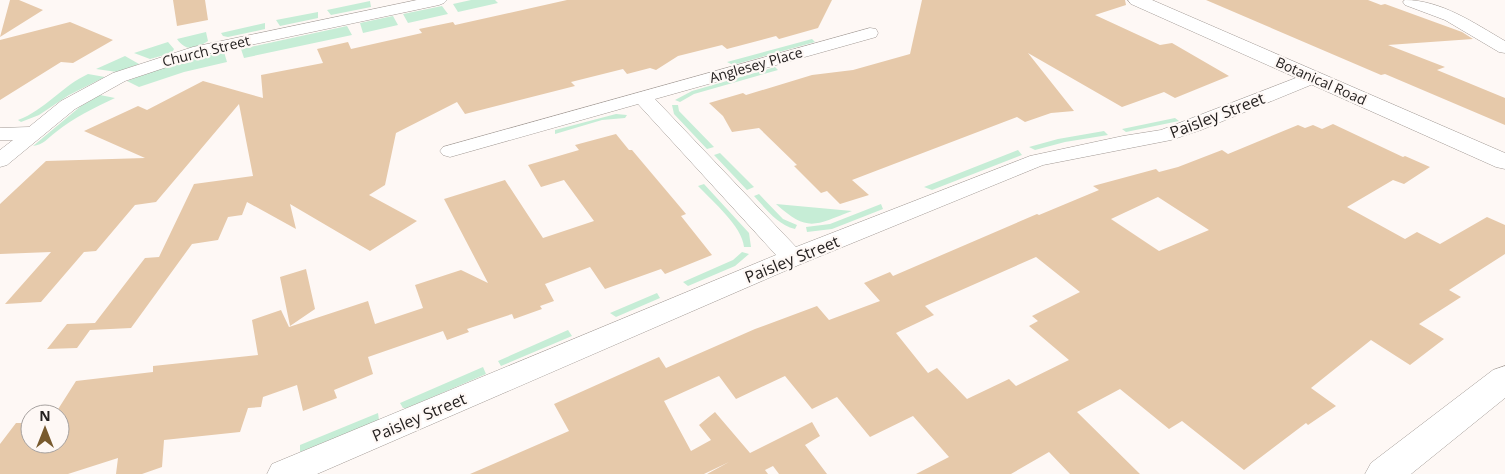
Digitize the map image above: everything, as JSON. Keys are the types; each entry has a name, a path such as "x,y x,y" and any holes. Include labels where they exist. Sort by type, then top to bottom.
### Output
{"main road":[{"name":"Botanical Road","path":"1137,0 1505,162"},
{"path":"1384,474 1505,379"}],"street":[{"name":"Church Street","path":"0,161 68,105 119,77 166,60 233,43 439,0"},
{"path":"1410,2 1451,17 1505,48"},
{"name":"Anglesey Place","path":"450,151 870,33"},
{"name":"Paisley Street","path":"283,474 792,258 1037,160 1123,142 1164,136 1191,128 1312,78"},
{"path":"642,97 792,258"},
{"path":"0,134 32,133"}],"green space":[{"path":"471,0 495,0 498,3 458,12 453,4"},
{"path":"370,1 371,7 331,15 327,10"},
{"path":"442,6 448,14 408,23 403,14"},
{"path":"318,12 318,18 280,26 276,20"},
{"path":"393,16 398,25 363,33 360,23"},
{"path":"265,23 265,29 228,37 223,36 221,33"},
{"path":"347,26 352,35 244,58 241,49"},
{"path":"206,32 208,41 191,48 184,46 177,39"},
{"path":"812,39 815,42 733,65 727,62"},
{"path":"168,42 174,49 172,53 150,59 134,53"},
{"path":"224,52 227,62 184,72 139,87 127,81 184,60"},
{"path":"125,56 139,64 117,72 96,69"},
{"path":"775,67 778,70 694,94 680,102 675,100 692,91"},
{"path":"88,74 105,77 69,95 39,115 21,122 18,120 28,116"},
{"path":"100,95 115,98 77,118 43,143 33,146 81,106"},
{"path":"672,105 678,105 679,111 714,147 707,149 674,114"},
{"path":"616,114 627,115 625,118 602,120 555,134 555,130"},
{"path":"1175,118 1179,121 1126,132 1122,129"},
{"path":"1104,131 1108,135 1065,142 1035,150 1029,147 1058,139"},
{"path":"1018,150 1022,155 932,190 924,187"},
{"path":"720,153 754,187 747,190 714,155"},
{"path":"704,184 749,233 751,247 744,247 742,239 733,223 698,186"},
{"path":"759,194 783,219 797,225 795,229 783,224 772,215 754,196"},
{"path":"776,204 852,211 820,223 812,224 796,219"},
{"path":"881,204 883,209 832,229 807,232 806,227 830,224"},
{"path":"742,252 749,254 735,266 688,286 683,282 733,260"},
{"path":"657,293 660,298 616,317 610,313"},
{"path":"568,330 572,336 501,366 498,361"},
{"path":"483,367 486,374 407,408 403,408 400,403"},
{"path":"378,413 379,420 300,452 300,445"}],"building":[{"path":"10,0 19,0 43,10 0,37"},
{"path":"173,0 205,0 208,20 177,26"},
{"path":"567,0 832,0 818,28 779,39 776,36 727,49 722,45 678,56 656,70 650,68 627,74 623,69 571,82 575,86 465,114 457,102 396,133 385,185 369,195 417,221 370,251 290,204 296,229 247,202 242,215 228,217 218,240 192,244 131,328 90,330 77,348 47,349 67,324 95,323 145,258 159,257 194,184 253,176 239,104 156,202 135,205 96,251 84,252 41,302 5,304 51,252 0,254 0,204 46,161 145,158 84,131 138,106 147,110 203,81 263,98 261,75 323,63 317,49 348,42 351,49 422,33 419,29 453,22 455,25"},
{"path":"922,0 1125,0 1126,5 1095,15 1160,45 1172,43 1229,76 1175,98 1164,92 1122,107 1028,53 1074,111 1051,113 1025,122 1017,117 852,180 869,195 840,204 827,191 821,193 794,166 797,165 759,128 732,132 723,116 709,103 743,93 746,95 812,75 853,70 910,54"},
{"path":"1206,0 1368,0 1381,5 1385,4 1462,32 1473,39 1388,45 1445,67 1437,70 1505,98 1505,125 1385,74 1381,75"},
{"path":"70,22 113,40 73,63 61,62 0,100 0,40"},
{"path":"1333,124 1403,157 1405,156 1430,167 1404,184 1393,180 1347,207 1405,239 1417,232 1440,244 1487,217 1505,225 1505,254 1449,290 1461,297 1419,324 1444,339 1410,365 1371,340 1311,388 1336,406 1308,425 1306,423 1244,470 1182,421 1169,429 1120,389 1077,412 1140,474 1070,474 1049,452 1011,474 916,474 949,457 913,416 870,437 837,397 812,409 785,376 736,399 719,376 664,401 691,451 711,440 699,425 715,412 750,453 812,422 820,436 805,445 827,474 779,474 773,466 765,470 768,474 707,474 729,462 704,474 470,474 569,431 554,404 659,357 666,368 755,329 817,306 829,320 880,301 864,283 890,272 893,276 1037,214 1039,215 1099,190 1093,186 1156,169 1159,172 1178,167 1222,150 1228,154 1298,125 1305,128 1313,125 1322,129","holes":["1158,197 1209,230 1159,251 1111,219","1036,257 1080,292 1032,316 1038,321 1029,326 1069,360 1016,386 1009,379 967,399 937,368 928,373 896,333 934,315 925,306"]},
{"path":"616,134 629,150 632,150 686,214 681,216 712,255 665,274 661,269 605,289 590,267 545,284 554,301 540,306 542,309 514,319 512,314 467,329 469,332 447,340 443,331 368,357 373,374 334,390 337,398 303,411 297,385 263,397 261,407 248,408 240,432 164,440 162,467 142,474 116,474 118,458 68,474 0,474 0,444 16,423 20,423 20,454 70,454 70,404 61,404 76,381 153,372 153,366 258,355 252,320 281,310 289,327 368,301 375,324 423,308 415,285 461,270 488,283 444,199 505,180 543,238 594,221 564,180 541,187 528,165 579,150 575,145"},
{"path":"306,269 315,309 290,326 280,277"}]}
